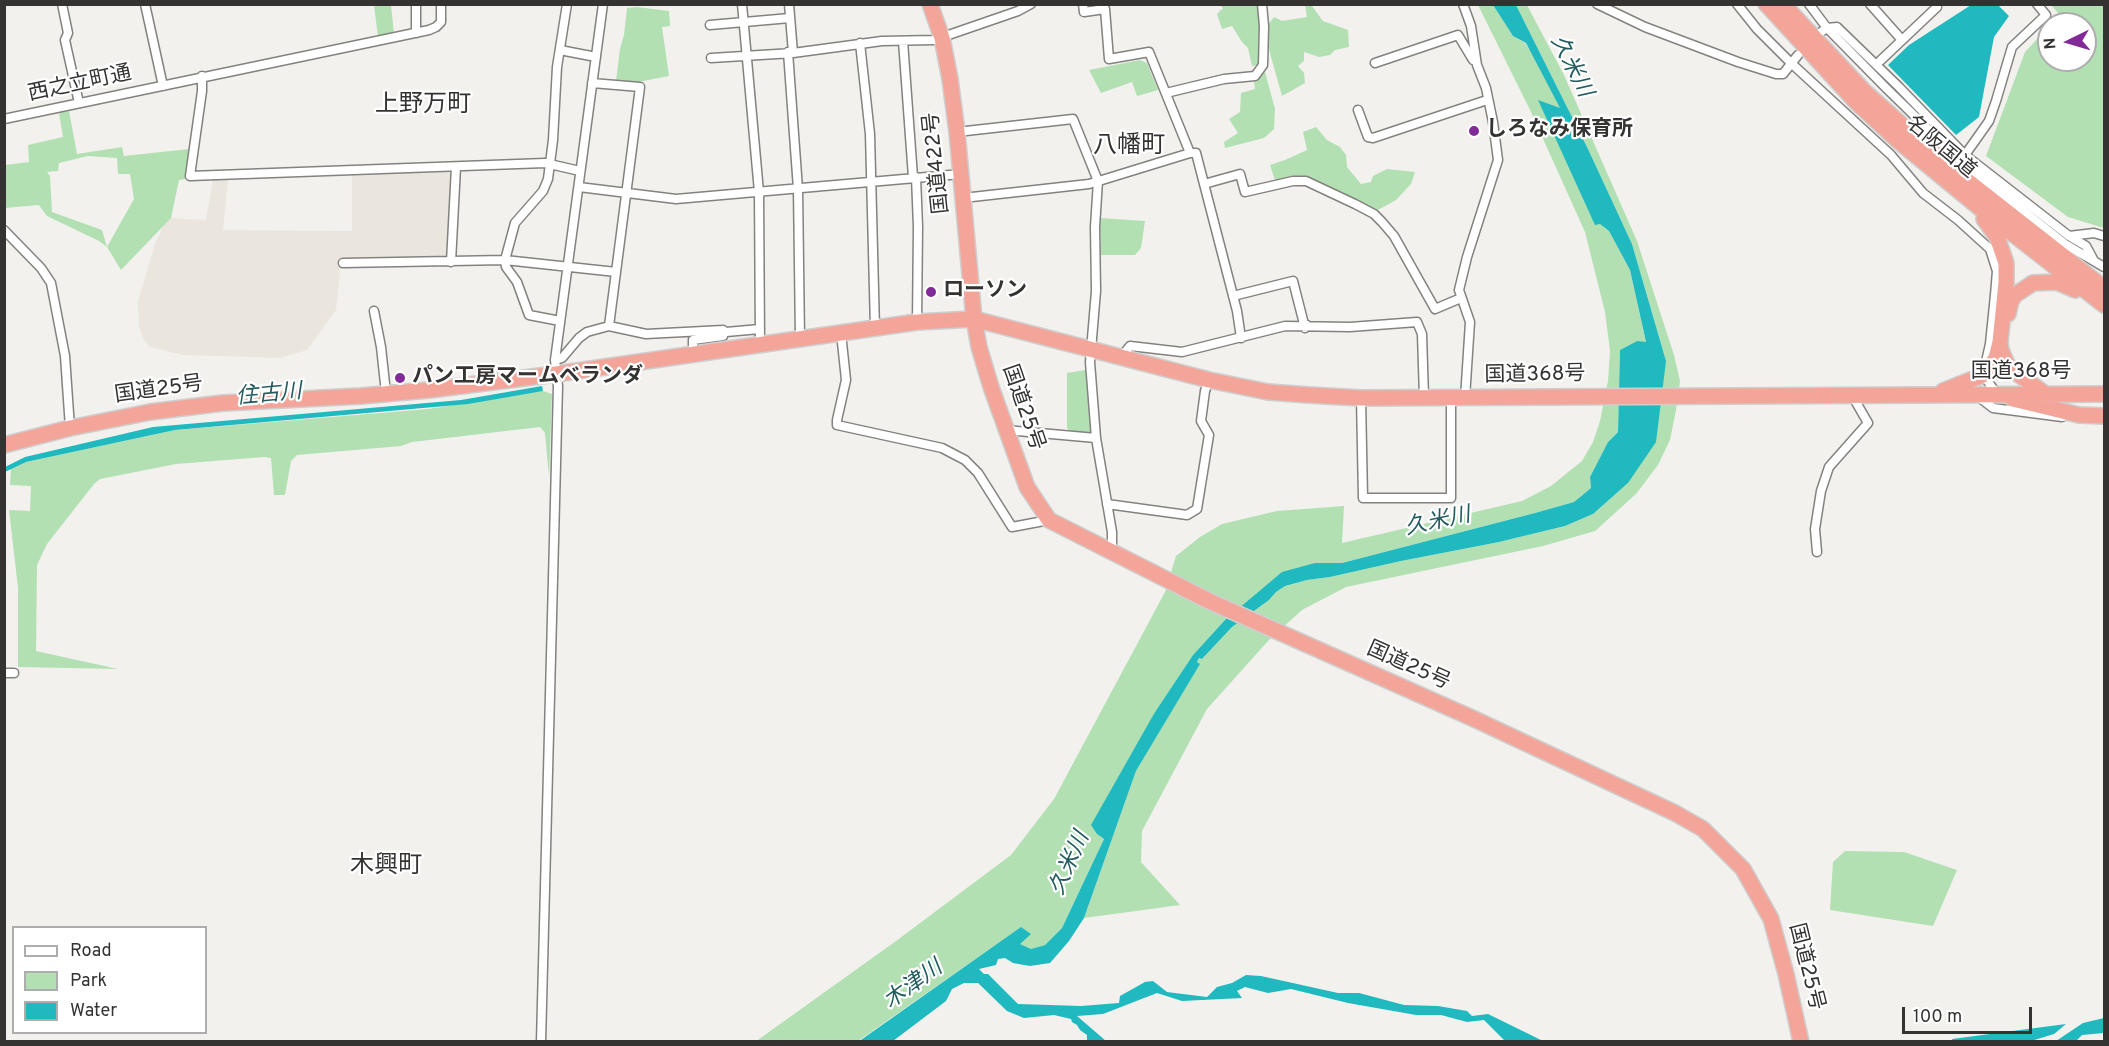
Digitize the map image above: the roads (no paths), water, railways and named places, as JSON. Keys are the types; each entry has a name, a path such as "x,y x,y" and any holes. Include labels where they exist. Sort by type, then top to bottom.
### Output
{"highway":[{"name":"国道422号","path":"930,4 942,38 957,132 974,319"},
{"name":"名阪国道","path":"1766,4 1817,60 1897,140 2104,305"},
{"name":"名阪国道","path":"1783,4 1864,91 1912,135 2104,288"},
{"path":"1817,60 1874,124 1976,212 1993,230 2001,245 2006,272 2000,342 1996,358 1983,375 1925,396"},
{"path":"2070,262 2104,280"},
{"path":"2102,394 2044,382 2024,374 2016,368 2009,356 2005,336 2011,301 2020,290 2033,283 2048,281 2063,284 2079,292 2104,311"},
{"name":"国道25号","path":"4,445 70,428 150,412 224,403 386,393 555,367 693,354 760,337 800,339 917,322 974,319 979,347 1027,487 1049,520 1220,606 1558,758 1675,813 1703,829 1743,869 1771,919 1801,1041"},
{"name":"国道368号","path":"974,319 1209,380 1268,392 1361,398 2102,394"},
{"path":"2000,342 2007,364 2045,394"},
{"path":"1997,394 2079,415 2104,416"}],"street":[{"path":"62,4 68,33 65,40 79,104"},
{"path":"145,4 162,86"},
{"path":"416,4 416,33"},
{"name":"西之立町通","path":"4,119 416,33 436,27 442,18 441,4"},
{"path":"560,321 529,315 517,282 506,267 505,260 515,222 543,191 548,179 557,67 567,4"},
{"path":"541,1041 558,386 555,367 603,4"},
{"path":"555,367 579,338 587,332 609,326 646,334 723,330 760,337 759,192 742,4"},
{"path":"789,4 798,189 800,339"},
{"path":"711,58 790,52 860,43 942,38 1031,4"},
{"path":"1083,4 1084,12 1105,9 1109,59 1149,51 1190,153"},
{"path":"1166,93 1224,79 1255,76 1263,65 1262,4"},
{"path":"1463,4 1471,26 1477,65"},
{"path":"1597,4 1655,31 1776,74 1783,74 1798,55"},
{"path":"1737,4 1757,29 1791,63 1891,155 1923,193 1990,249 1996,271 1995,295 1990,344 1983,375 1997,394"},
{"path":"1809,4 1824,30 1962,162 2065,244 2094,259 2104,267"},
{"path":"1870,4 1902,40"},
{"path":"1965,154 1989,121 2012,47 2046,15 2037,4"},
{"path":"1880,61 1937,5"},
{"path":"710,25 790,18"},
{"path":"1824,30 1837,27 1965,154 2069,236 2086,246 2094,259"},
{"path":"1361,398 1363,498 1451,498 1458,398 1470,322 1468,311 1461,298 1461,279 1498,160 1493,122 1486,88 1477,65 1458,34 1375,63"},
{"path":"903,41 918,228 917,322"},
{"path":"860,43 869,125 875,328"},
{"path":"560,50 596,57"},
{"path":"202,76 190,176 551,164 580,171"},
{"path":"592,83 640,87 609,326"},
{"path":"1358,110 1368,137 1373,138 1487,100"},
{"path":"957,132 1073,119 1098,181 1095,227 1096,291 1090,362 1096,438 1112,532 1112,552"},
{"path":"963,198 1089,184 1196,153 1233,296 1241,338"},
{"path":"452,262 456,167"},
{"path":"579,187 676,199 961,174"},
{"path":"1204,184 1240,174 1245,192 1293,181 1306,181 1374,214 1394,236 1435,309 1461,298"},
{"path":"4,230 41,268 51,283 64,356 70,428"},
{"path":"2069,236 2094,233 2104,236"},
{"path":"343,263 505,260 616,272"},
{"path":"1233,296 1293,281 1307,325"},
{"path":"374,311 386,393"},
{"path":"1122,356 1130,346 1182,352 1285,326 1350,327 1417,322 1422,334 1424,398"},
{"path":"693,354 693,340 723,336 723,330"},
{"path":"841,333 846,380 837,425 942,448 965,460 978,473 1012,527 1049,520"},
{"path":"1107,504 1186,515 1197,509 1209,435 1202,421 1205,392 1209,380"},
{"path":"1975,394 1993,408 2027,414 2104,421"},
{"path":"1817,552 1815,529 1821,491 1829,467 1868,423 1852,397"},
{"path":"1006,430 1096,438"}],"water":[{"path":"1493,5 1516,5 1588,149 1632,244 1666,361 1656,442 1628,483 1593,514 1565,526 1499,542 1307,580 1285,586 1276,592 1269,600 1232,627 1202,659 1199,658 1197,662 1200,664 1136,771 1084,918 1069,941 1050,963 1030,966 1013,963 1005,958 998,959 996,965 979,969 984,974 988,974 1018,1004 1081,1006 1119,1003 1120,996 1145,982 1153,981 1167,992 1207,997 1217,987 1232,983 1246,975 1261,976 1338,993 1359,993 1404,1005 1438,1006 1467,1011 1472,1016 1488,1014 1543,1041 1505,1041 1484,1020 1467,1022 1441,1015 1416,1015 1348,1003 1291,989 1268,993 1245,987 1237,991 1242,998 1182,1001 1157,993 1103,1014 1077,1016 1106,1041 1087,1041 1087,1035 1071,1019 1054,1015 1024,1018 1007,1011 978,983 964,983 952,989 946,1001 893,1041 858,1042 1021,927 1031,934 1020,944 1031,949 1045,945 1062,928 1104,839 1091,825 1155,712 1193,655 1225,620 1282,572 1315,563 1342,563 1535,513 1574,502 1591,488 1590,477 1608,442 1618,432 1620,350 1637,341 1646,342 1630,270 1609,231 1600,224 1595,225 1538,100 1560,108 1526,43 1513,36"},
{"path":"1971,5 1998,5 2009,16 1994,37 1979,117 1956,135 1888,65 1909,45"},
{"path":"542,386 543,391 468,404 175,430 26,462 5,472 5,467 25,457 153,427 461,400"},
{"path":"2104,1018 2104,1033 2082,1035 2076,1041 2056,1041 2083,1023"},
{"path":"2066,1024 2054,1034 2031,1041 1953,1042 1952,1039"}],"place":[{"name":"しろなみ保育所","path":"1474,131"},
{"name":"ローソン","path":"931,292"},
{"name":"パン工房マームベランダ","path":"400,378"}],"district":[{"name":"上野万町","path":"423,106"},
{"name":"八幡町","path":"1129,147"},
{"name":"木興町","path":"386,867"}],"water label":[{"name":"久米川","path":"1570,67"},
{"name":"住古川","path":"269,396"},
{"name":"久米川","path":"1438,523"},
{"name":"久米川","path":"1071,864"},
{"name":"木津川","path":"914,986"}]}
